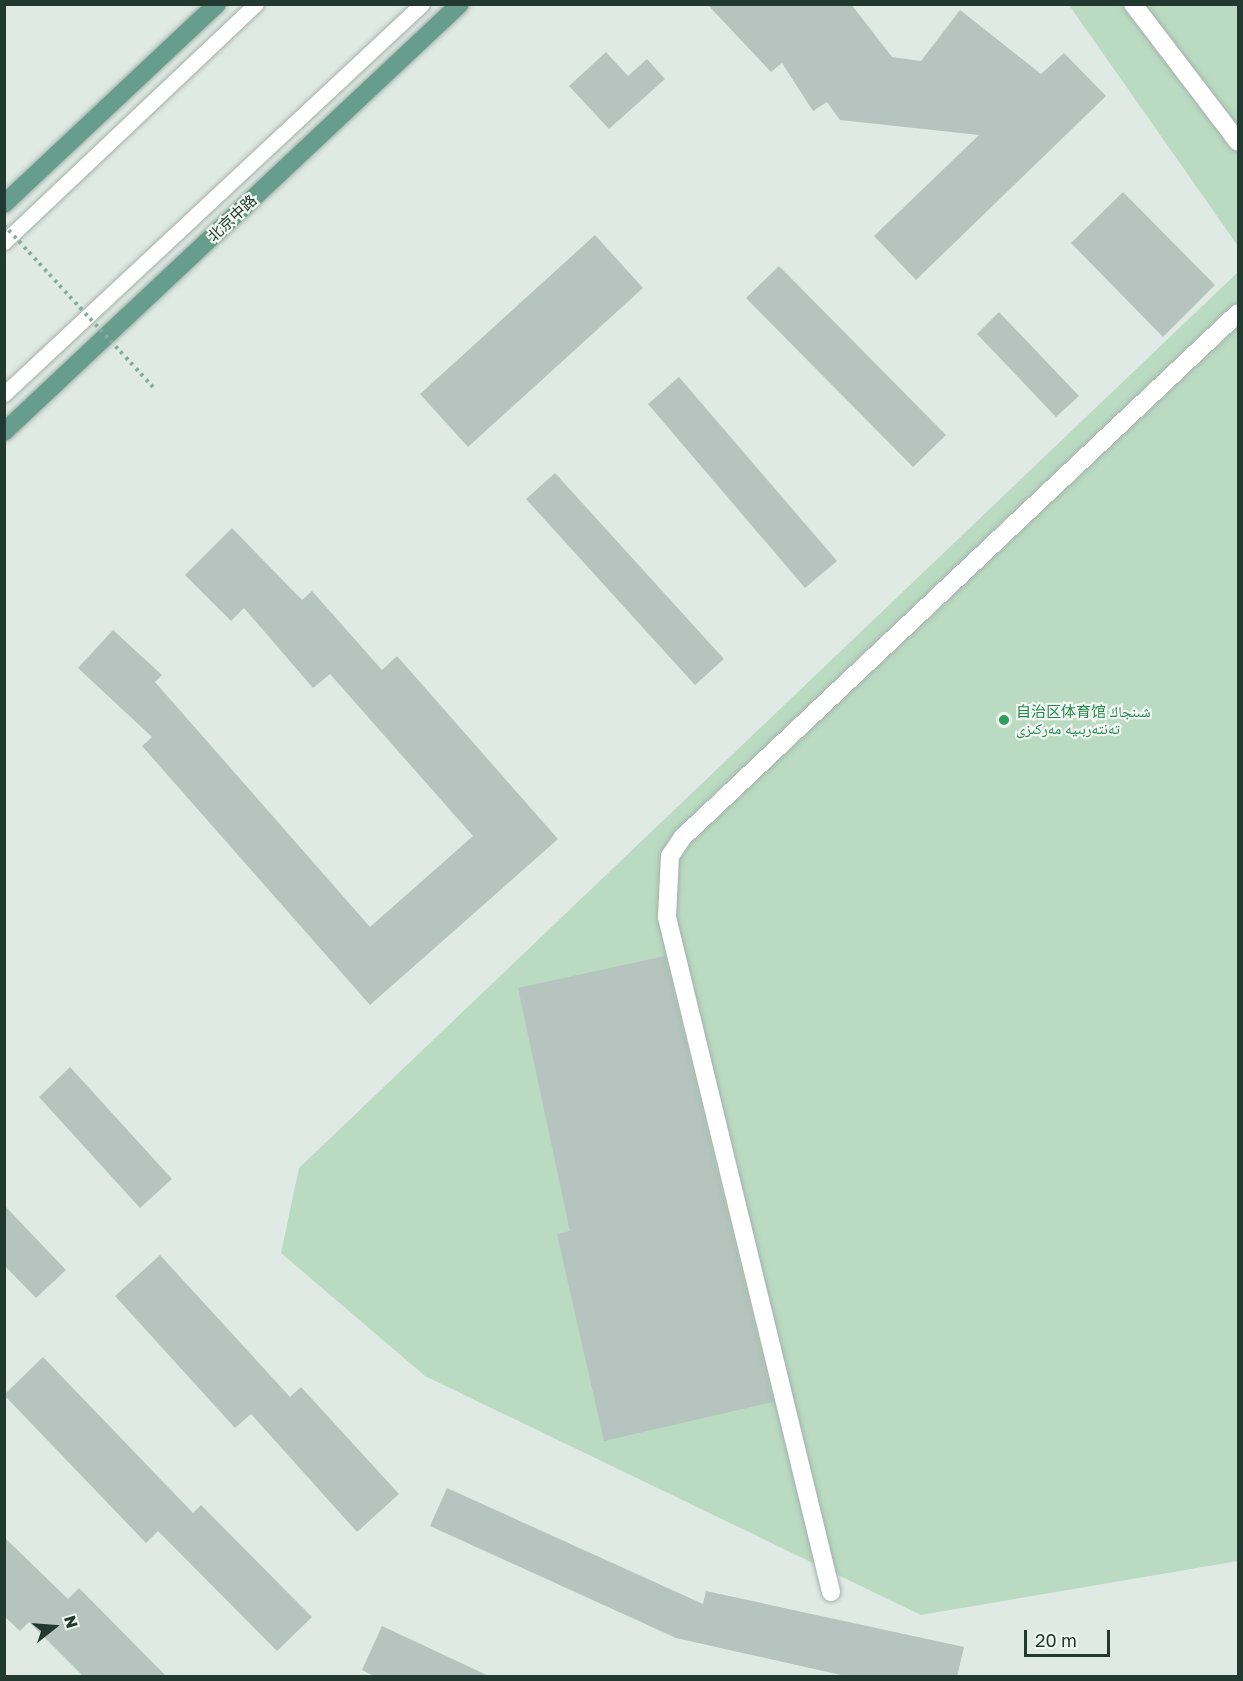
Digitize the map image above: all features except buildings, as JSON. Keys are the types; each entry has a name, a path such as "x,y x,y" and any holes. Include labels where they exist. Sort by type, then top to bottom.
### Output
{"main road":[{"path":"4,204 217,4"},
{"name":"北京中路","path":"4,432 460,4"}],"street":[{"path":"1133,4 1239,142"},
{"path":"831,1592 667,917 670,856 683,837 1239,313"}],"lane":[{"path":"4,242 256,4"},
{"path":"4,394 422,4"}],"path":[{"path":"4,225 153,387"}],"green space":[{"path":"1069,5 1238,5 1238,246"},
{"name":"自治区体育馆 شىنجاڭ تەنتەربىيە مەركىزى","path":"1238,272 1238,1561 921,1615 425,1376 281,1253 299,1168"}],"place":[{"name":"自治区体育馆 شىنجاڭ تەنتەربىيە مەركىزى","path":"1004,720"}]}
